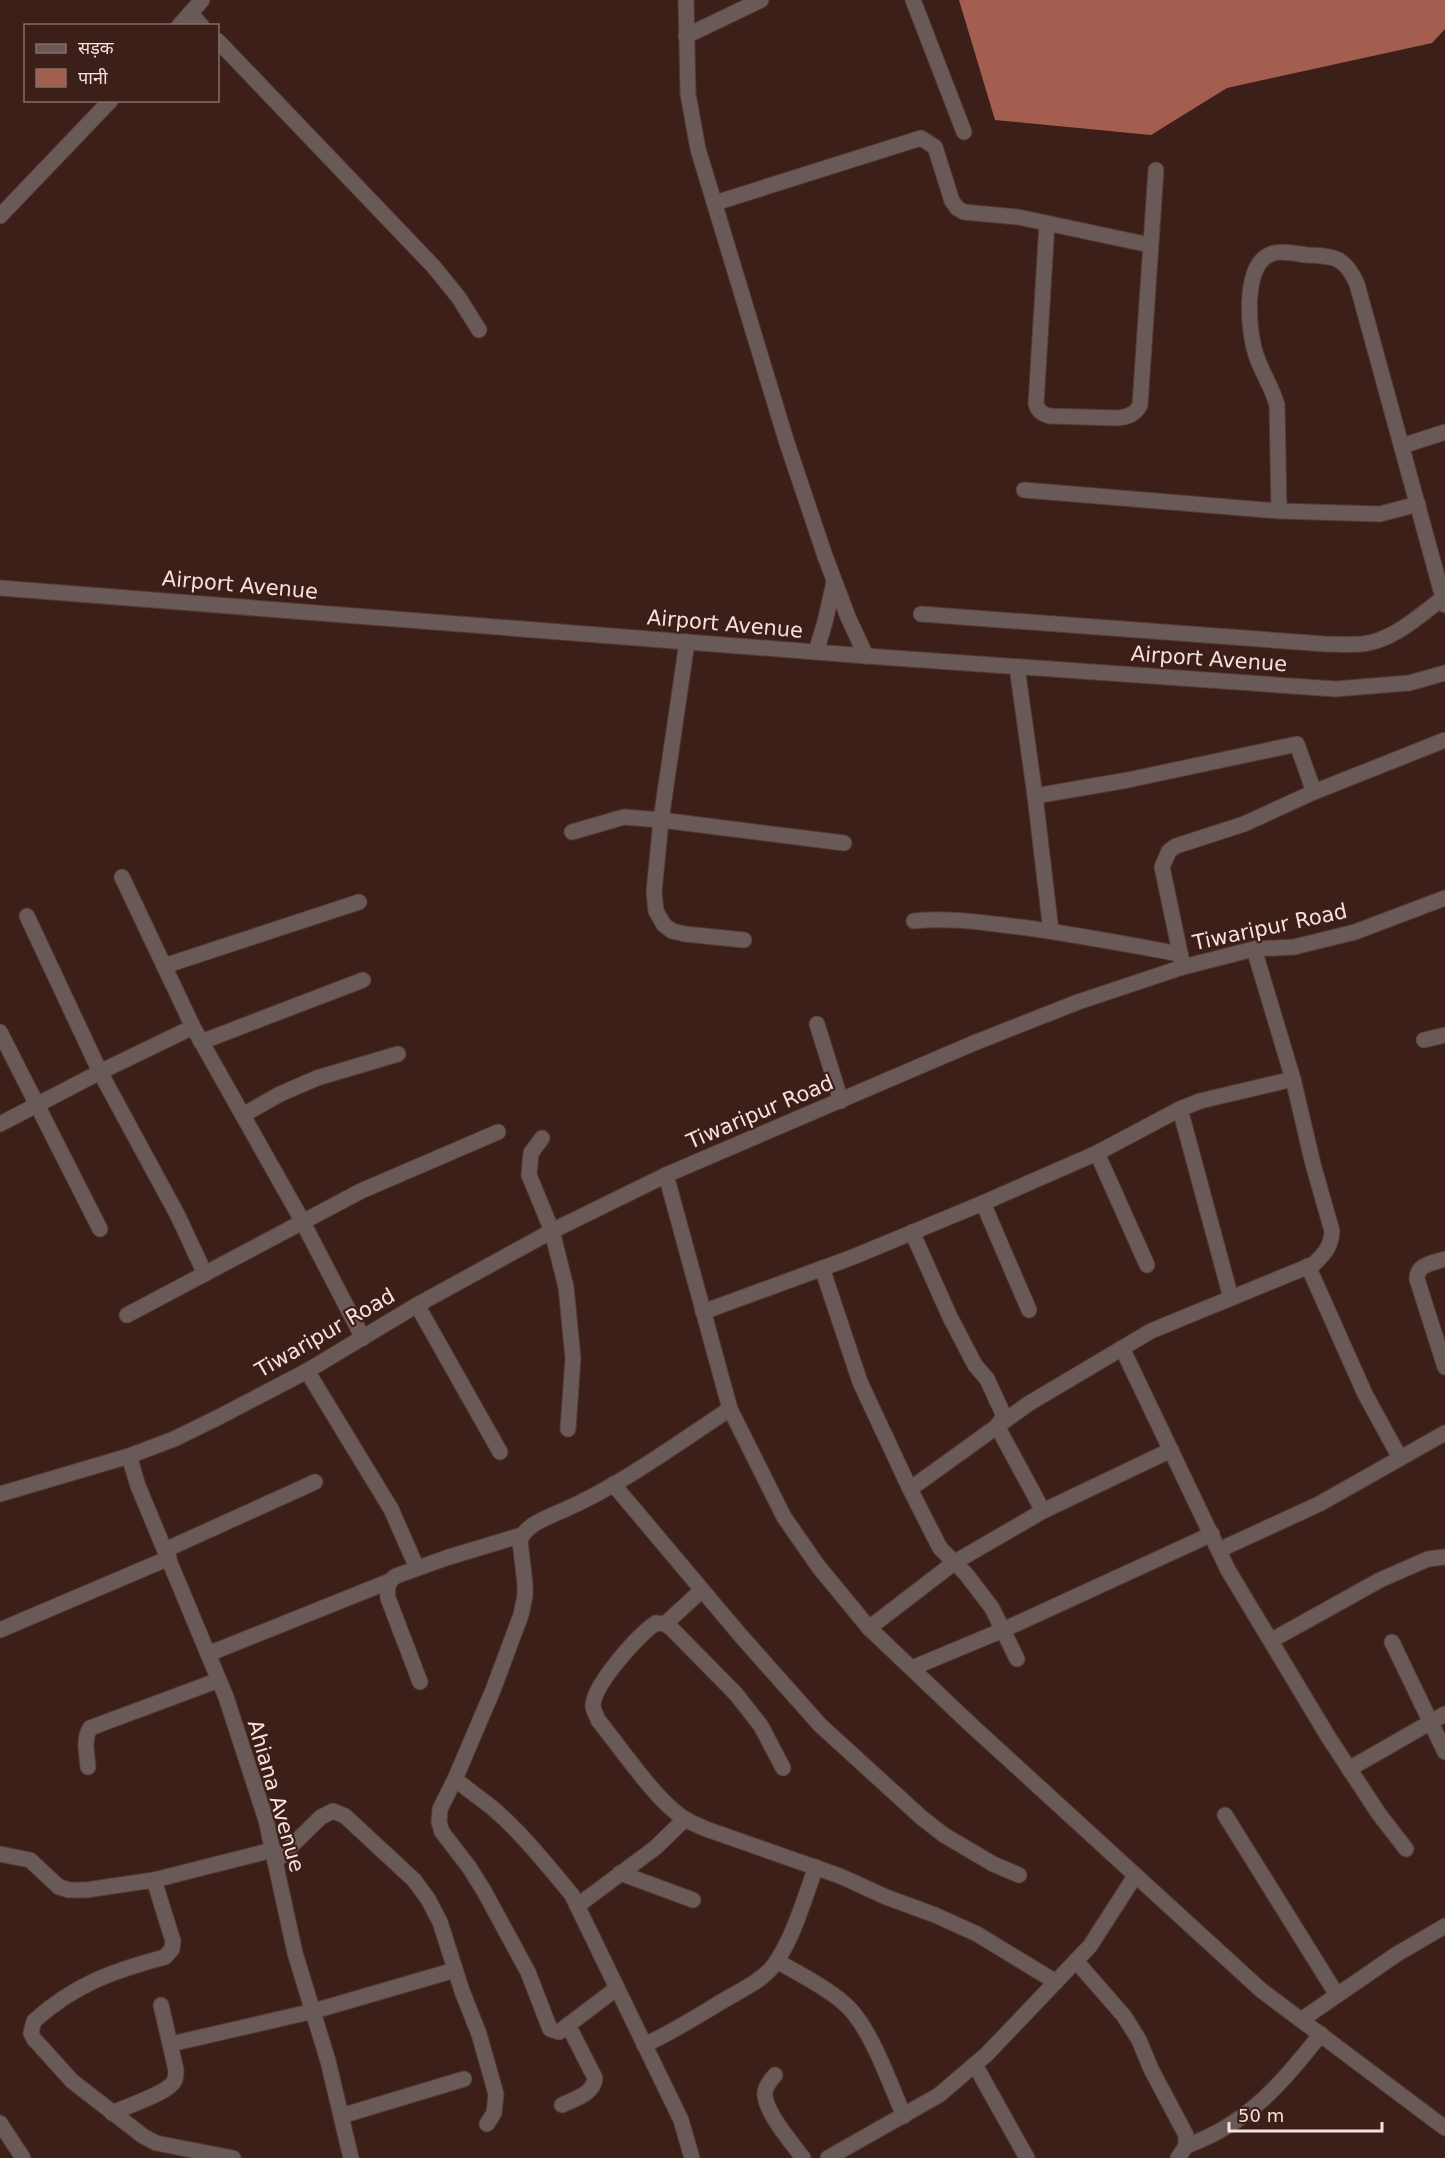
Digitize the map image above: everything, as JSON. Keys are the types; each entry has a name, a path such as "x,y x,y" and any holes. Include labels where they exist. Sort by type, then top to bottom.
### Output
{"street":[{"path":"181,24 202,0"},
{"path":"686,0 688,94 698,149 786,441 834,582 866,657"},
{"path":"686,36 761,0"},
{"path":"913,0 964,132"},
{"path":"190,13 200,24"},
{"path":"219,42 434,267 459,298 479,330"},
{"path":"0,216 109,102"},
{"path":"715,203 921,138 935,147 952,201 957,208 971,213 1018,217 1150,245"},
{"path":"1047,223 1036,404 1042,414 1050,416 1127,417 1137,411 1140,405 1156,170"},
{"path":"921,614 1325,644 1364,644 1381,639 1404,627 1444,601 1358,284 1352,272 1334,256 1273,252 1258,264 1253,278 1248,319 1256,356 1273,388 1277,405 1279,511"},
{"path":"1402,446 1445,432"},
{"path":"1024,489 1279,511 1380,514 1418,504"},
{"path":"816,652 834,582"},
{"name":"Airport Avenue","path":"0,588 866,657 1335,689 1409,683 1445,673"},
{"path":"687,642 661,820 654,892 656,911 664,925 672,931 744,940"},
{"path":"1017,667 1051,932"},
{"path":"914,921 932,919 987,923 1087,936 1181,961 1162,867 1169,851 1176,846 1244,824 1314,792 1445,740"},
{"path":"1035,796 1128,780 1297,744 1314,792"},
{"path":"572,832 624,817 844,843"},
{"path":"122,877 193,1028 303,1222 363,1338"},
{"name":"Tiwaripur Road","path":"0,1494 129,1456 174,1439 307,1371 417,1305 552,1231 666,1175 974,1042 1181,961 1254,949 1294,947 1355,932 1445,898"},
{"path":"164,966 359,902"},
{"path":"27,916 100,1072 178,1216 205,1274"},
{"path":"910,1489 1028,1404 1151,1331 1314,1264 1328,1251 1332,1243 1332,1231 1293,1079 1254,949"},
{"path":"201,1042 363,980"},
{"path":"817,1024 841,1101"},
{"path":"0,1124 37,1103 193,1028"},
{"path":"0,1032 100,1229"},
{"path":"1424,1040 1445,1035"},
{"path":"243,1115 280,1094 317,1078 398,1054"},
{"path":"703,1312 822,1268 983,1203 1097,1153 1179,1109 1200,1101 1293,1079"},
{"path":"1179,1109 1231,1298"},
{"path":"127,1315 361,1191 498,1132"},
{"path":"542,1138 531,1153 529,1175 552,1231 566,1287 573,1358 568,1429"},
{"path":"1097,1153 1147,1265"},
{"path":"666,1175 730,1409 784,1517 818,1566 869,1628 1261,1990 1445,2128"},
{"path":"983,1203 1029,1310"},
{"path":"912,1232 950,1317 975,1365 987,1379 1004,1416 998,1426"},
{"path":"1445,1258 1423,1266 1417,1272 1417,1279 1445,1367"},
{"path":"1308,1266 1365,1394 1400,1458"},
{"path":"822,1268 860,1382 910,1489 940,1548 981,1592 992,1608 1017,1659"},
{"path":"417,1305 500,1452"},
{"path":"1122,1348 1228,1570 1349,1769 1406,1849"},
{"path":"307,1371 391,1509 417,1568"},
{"path":"617,1988 559,2032 550,2029 528,1972 484,1891 442,1832 439,1822 440,1809 493,1690 521,1615 525,1596 520,1541 522,1535 526,1530 593,1497 730,1409"},
{"path":"998,1426 1043,1511"},
{"path":"1219,1550 1319,1504 1445,1433"},
{"path":"869,1628 955,1562 1043,1511 1171,1450"},
{"name":"Ahiana Avenue","path":"129,1456 138,1486 219,1680 266,1820 295,1953 314,2011 351,2158"},
{"path":"0,1630 167,1554 315,1482"},
{"path":"613,1484 820,1725 922,1818 966,1850 1019,1875"},
{"path":"912,1668 1003,1630 1212,1534"},
{"path":"208,1654 417,1568 522,1535"},
{"path":"1272,1640 1380,1580 1428,1559 1445,1557"},
{"path":"390,1581 387,1588 388,1598 420,1682"},
{"path":"664,1624 702,1590"},
{"path":"783,1768 761,1726 736,1694 672,1629 664,1624 656,1623 648,1628 622,1654 599,1691 593,1707 598,1720 654,1790 685,1819 706,1829 840,1875 886,1897 935,1915 977,1934 1056,1982"},
{"path":"1392,1642 1445,1752"},
{"path":"88,1767 85,1743 90,1728 219,1680"},
{"path":"1349,1769 1445,1714"},
{"path":"454,1779 496,1811 546,1863 572,1895 681,2120 692,2158"},
{"path":"0,1854 30,1860 53,1882 69,1890 86,1890 154,1880 274,1856 321,1817 333,1811 345,1816 414,1880 428,1899 440,1923 454,1970 479,2034 496,2094 494,2113 487,2124"},
{"path":"1225,1815 1337,1995"},
{"path":"577,1906 655,1848 685,1819"},
{"path":"644,2045 666,2035 758,1980 777,1961 816,1867"},
{"path":"620,1874 693,1900"},
{"path":"828,2158 939,2095 975,2065 1090,1946 1135,1876"},
{"path":"154,1880 173,1941 170,1953 165,1957 116,1971 69,1994 32,2025 32,2033 34,2039 72,2081 132,2130 156,2143 233,2158"},
{"path":"1301,2020 1397,1954 1445,1926"},
{"path":"777,1961 836,1997 850,2009 874,2047 904,2116"},
{"path":"1076,1961 1124,2016 1139,2040 1151,2069 1185,2135 1182,2152"},
{"path":"171,2044 314,2011 454,1970"},
{"path":"112,2113 172,2084 176,2070 161,2005"},
{"path":"562,2104 591,2090 595,2078 568,2025"},
{"path":"1182,2152 1231,2126 1258,2105 1287,2077 1321,2034"},
{"path":"975,2065 1027,2158"},
{"path":"775,2075 767,2085 766,2105 803,2158"},
{"path":"341,2116 464,2079"},
{"path":"0,2123 23,2158"}],"water":[{"path":"959,0 1445,0 1445,29 1432,43 1227,88 1151,135 995,120"}]}
